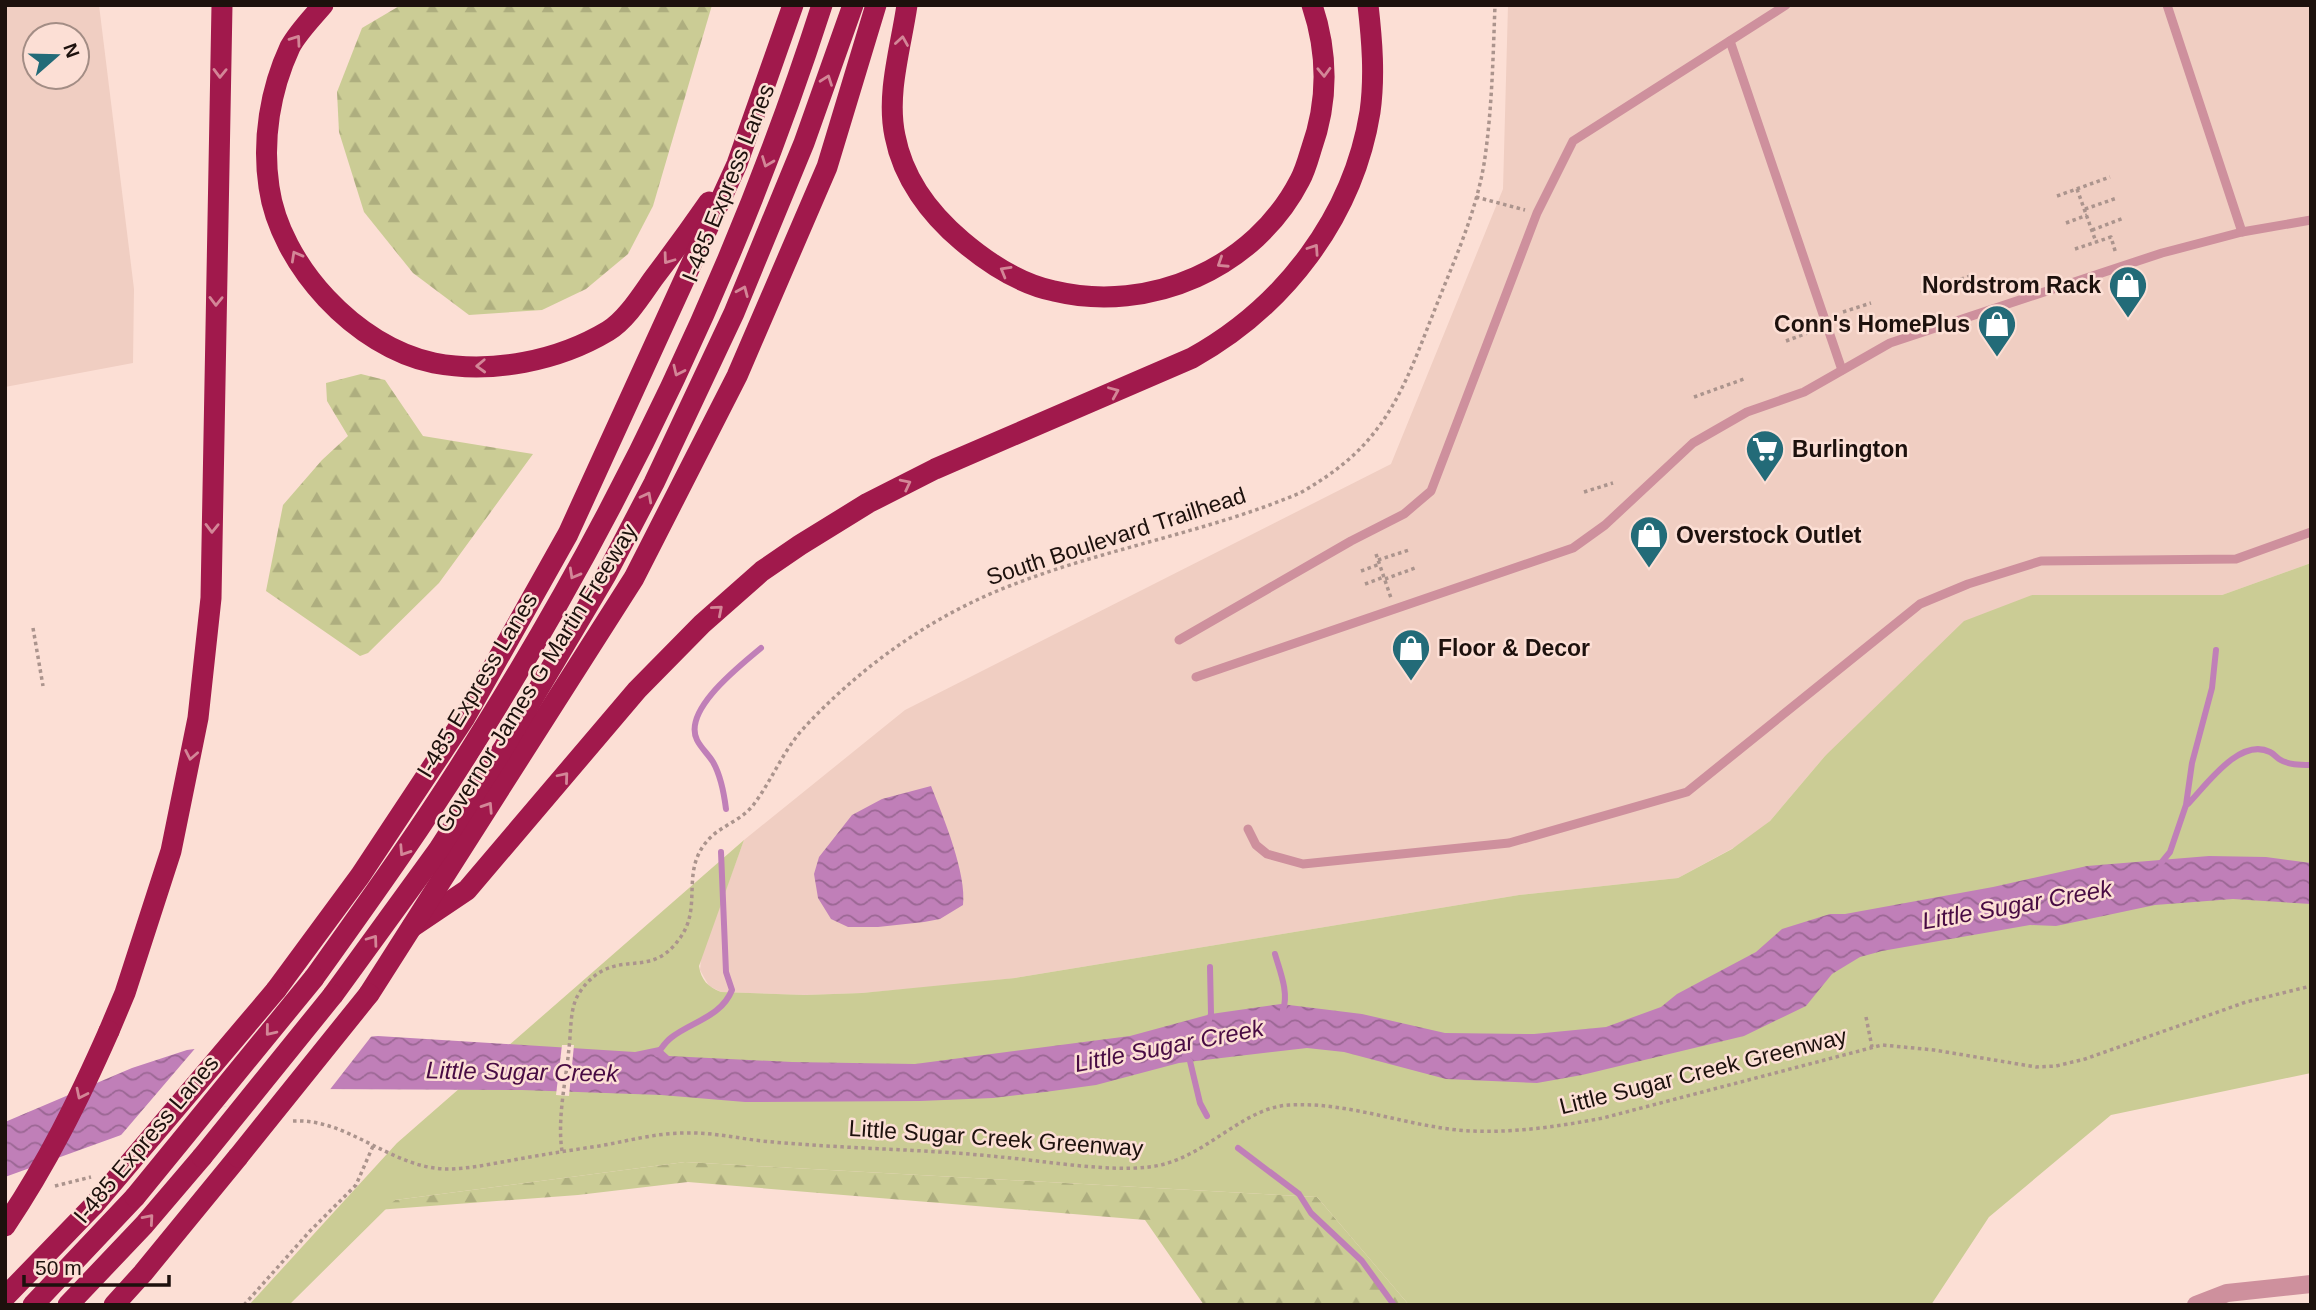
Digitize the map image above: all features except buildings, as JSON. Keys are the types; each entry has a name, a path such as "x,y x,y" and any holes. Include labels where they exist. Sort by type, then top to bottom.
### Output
{"highway":[{"path":"208,5 221,36"},
{"path":"5,1226 39,1173 69,1118 125,993 171,851 198,719 211,598 222,5"},
{"path":"323,5 291,45 275,88 268,120 266,160 269,189 280,225 295,257 316,288 366,333 406,354 434,363 470,367 528,362 563,351 610,330 635,304 737,164"},
{"name":"Governor James G Martin Freeway","path":"5,1297 94,1205 276,990 381,845 464,719 568,534 737,164 793,5"},
{"name":"I-485 Express Lanes","path":"33,1305 135,1197 314,978 390,872 483,731 606,517 654,421 741,229 785,115 822,5"},
{"path":"68,1305 144,1225 202,1157 332,995 460,816 503,750 612,564 654,483 734,313 804,143 853,5"},
{"name":"Governor James G Martin Freeway","path":"114,1305 143,1273 369,994 634,578 737,376 827,167 876,5"},
{"path":"907,5 892,115 901,158 912,184 926,204 944,226 972,250 1020,279 1054,291 1118,296 1146,294 1179,286 1220,265 1252,242 1285,204 1301,179 1324,109 1325,70 1312,5"},
{"path":"412,927 467,890 637,690 702,624 762,571 868,503 935,469 1192,358 1217,344 1263,308 1319,244 1343,197 1362,145 1370,111 1372,78 1372,39 1368,5"}],"street":[{"path":"2196,1305 2227,1293 2311,1284"}],"lane":[{"path":"1179,640 1351,541 1404,514 1431,491 1537,213 1573,141 1786,5"},
{"path":"2167,5 2242,232"},
{"path":"1730,41 1842,370"},
{"path":"1196,677 1573,548 1605,525 1693,443 1747,412 1804,392 1890,343 2162,253 2242,232 2311,220"},
{"path":"1248,829 1256,845 1267,855 1303,864 1509,844 1687,792 1920,604 1968,584 2041,561 2236,559 2311,532"}],"path":[{"name":"South Boulevard Trailhead","path":"562,1151 560,1132 574,1007 581,991 601,971 647,962 675,945 692,915 693,869 704,844 714,833 749,810 784,753 830,702 886,654 943,617 998,590 1300,493 1356,453 1378,429 1400,393 1464,236 1476,197 1488,138 1495,5"},
{"path":"2057,196 2109,177"},
{"path":"2077,189 2096,242"},
{"path":"1476,197 1521,208"},
{"path":"2085,209 2117,198"},
{"path":"2066,223 2087,215"},
{"path":"2092,230 2124,218"},
{"path":"2075,249 2111,237 2116,249 2116,268"},
{"path":"1921,293 1973,275"},
{"path":"1843,312 1871,303"},
{"path":"1786,341 1807,333"},
{"path":"1694,397 1744,379"},
{"path":"1584,492 1613,483"},
{"path":"1361,571 1409,550"},
{"path":"1376,554 1395,608"},
{"path":"1365,584 1415,568"},
{"path":"33,628 43,686"},
{"name":"Little Sugar Creek Greenway","path":"284,1122 313,1121 424,1166 448,1169 487,1165 653,1135 687,1133 772,1142 930,1150 1053,1162 1146,1167 1180,1160 1256,1115 1281,1106 1352,1110 1451,1129 1542,1129 1603,1118 1872,1046 1892,1045 2029,1066 2056,1066 2085,1059 2246,1002 2311,986"},
{"path":"1866,1017 1872,1046"},
{"path":"244,1305 295,1251 310,1231 356,1185 373,1146"},
{"path":"44,1189 93,1176"}],"shaded area":[{"path":"5,5 99,5 134,289 133,363 5,387"},
{"path":"1508,5 2311,5 2311,563 2222,595 2032,595 1825,756 1770,821 1746,841 1678,878 1519,895 1015,978 953,985 805,995 721,992 709,986 700,970 701,957 744,840 905,710 1391,464 1503,189"}],"green space":[{"path":"401,5 712,5 653,206 628,254 586,289 542,310 469,315 413,273 364,212 339,132 337,92 362,28"},
{"path":"361,374 385,380 423,436 533,454 439,583 368,653 360,656 266,591 283,505 322,460 348,436 327,401 326,383"},
{"path":"2311,563 2311,1073 2111,1115 1989,1217 1931,1305 1409,1305 1317,1197 685,1162 395,1200 289,1305 249,1305 397,1143 744,840 699,966 706,982 721,992 805,995 862,993 1015,978 1519,895 1678,878 1732,849 1770,821 1825,756 1964,621 2032,595 2222,595"},
{"path":"685,1162 1317,1197 1409,1305 1204,1305 1145,1220 688,1182 578,1195 377,1210 395,1200"}],"water":[{"path":"931,786 958,862 963,905 940,919 878,927 848,927 831,919 818,898 814,874 819,857 852,815 882,799"},
{"name":"Little Sugar Creek","path":"2209,856 2266,857 2311,863 2311,904 2233,899 2155,905 2056,926 2030,925 1882,951 1860,957 1832,974 1806,1006 1744,1036 1582,1075 1537,1083 1446,1079 1344,1052 1307,1048 1179,1063 1096,1085 993,1098 745,1102 661,1095 522,1090 316,1089 283,1092 146,1126 5,1177 5,1122 132,1068 187,1050 240,1043 378,1036 635,1052 659,1047 669,1056 915,1064 1130,1036 1211,1014 1281,1004 1362,1014 1445,1033 1534,1034 1606,1027 1661,1007 1677,994 1756,952 1782,929 1830,914 1845,914 1993,887 2087,866"}],"pier":[{"path":"374,1033 328,1092 283,1095 223,1107 116,1141 198,1045 240,1040"},
{"path":"562,1045 574,1045 569,1096 556,1095"}],"waterway":[{"path":"726,809 718,773 700,746 695,728 705,702 761,648"},
{"path":"2161,863 2170,852 2186,805 2192,763 2212,688 2216,650"},
{"path":"2188,804 2225,765 2247,751 2259,749 2286,762 2311,765"},
{"path":"657,1054 665,1043 680,1031 714,1013 732,990 726,972 721,852"},
{"path":"1275,954 1284,989 1283,1010"},
{"name":"Little Sugar Creek","path":"1209,1020 1210,967"},
{"name":"Little Sugar Creek","path":"1185,1056 1190,1061 1200,1103 1207,1116"},
{"path":"1238,1148 1299,1194 1311,1213 1362,1261 1394,1305"}],"place":[{"name":"Nordstrom Rack","path":"2128,319"},
{"name":"Conn's HomePlus","path":"1997,358"},
{"name":"Burlington","path":"1765,483"},
{"name":"Overstock Outlet","path":"1649,569"},
{"name":"Floor & Decor","path":"1411,682"}]}
